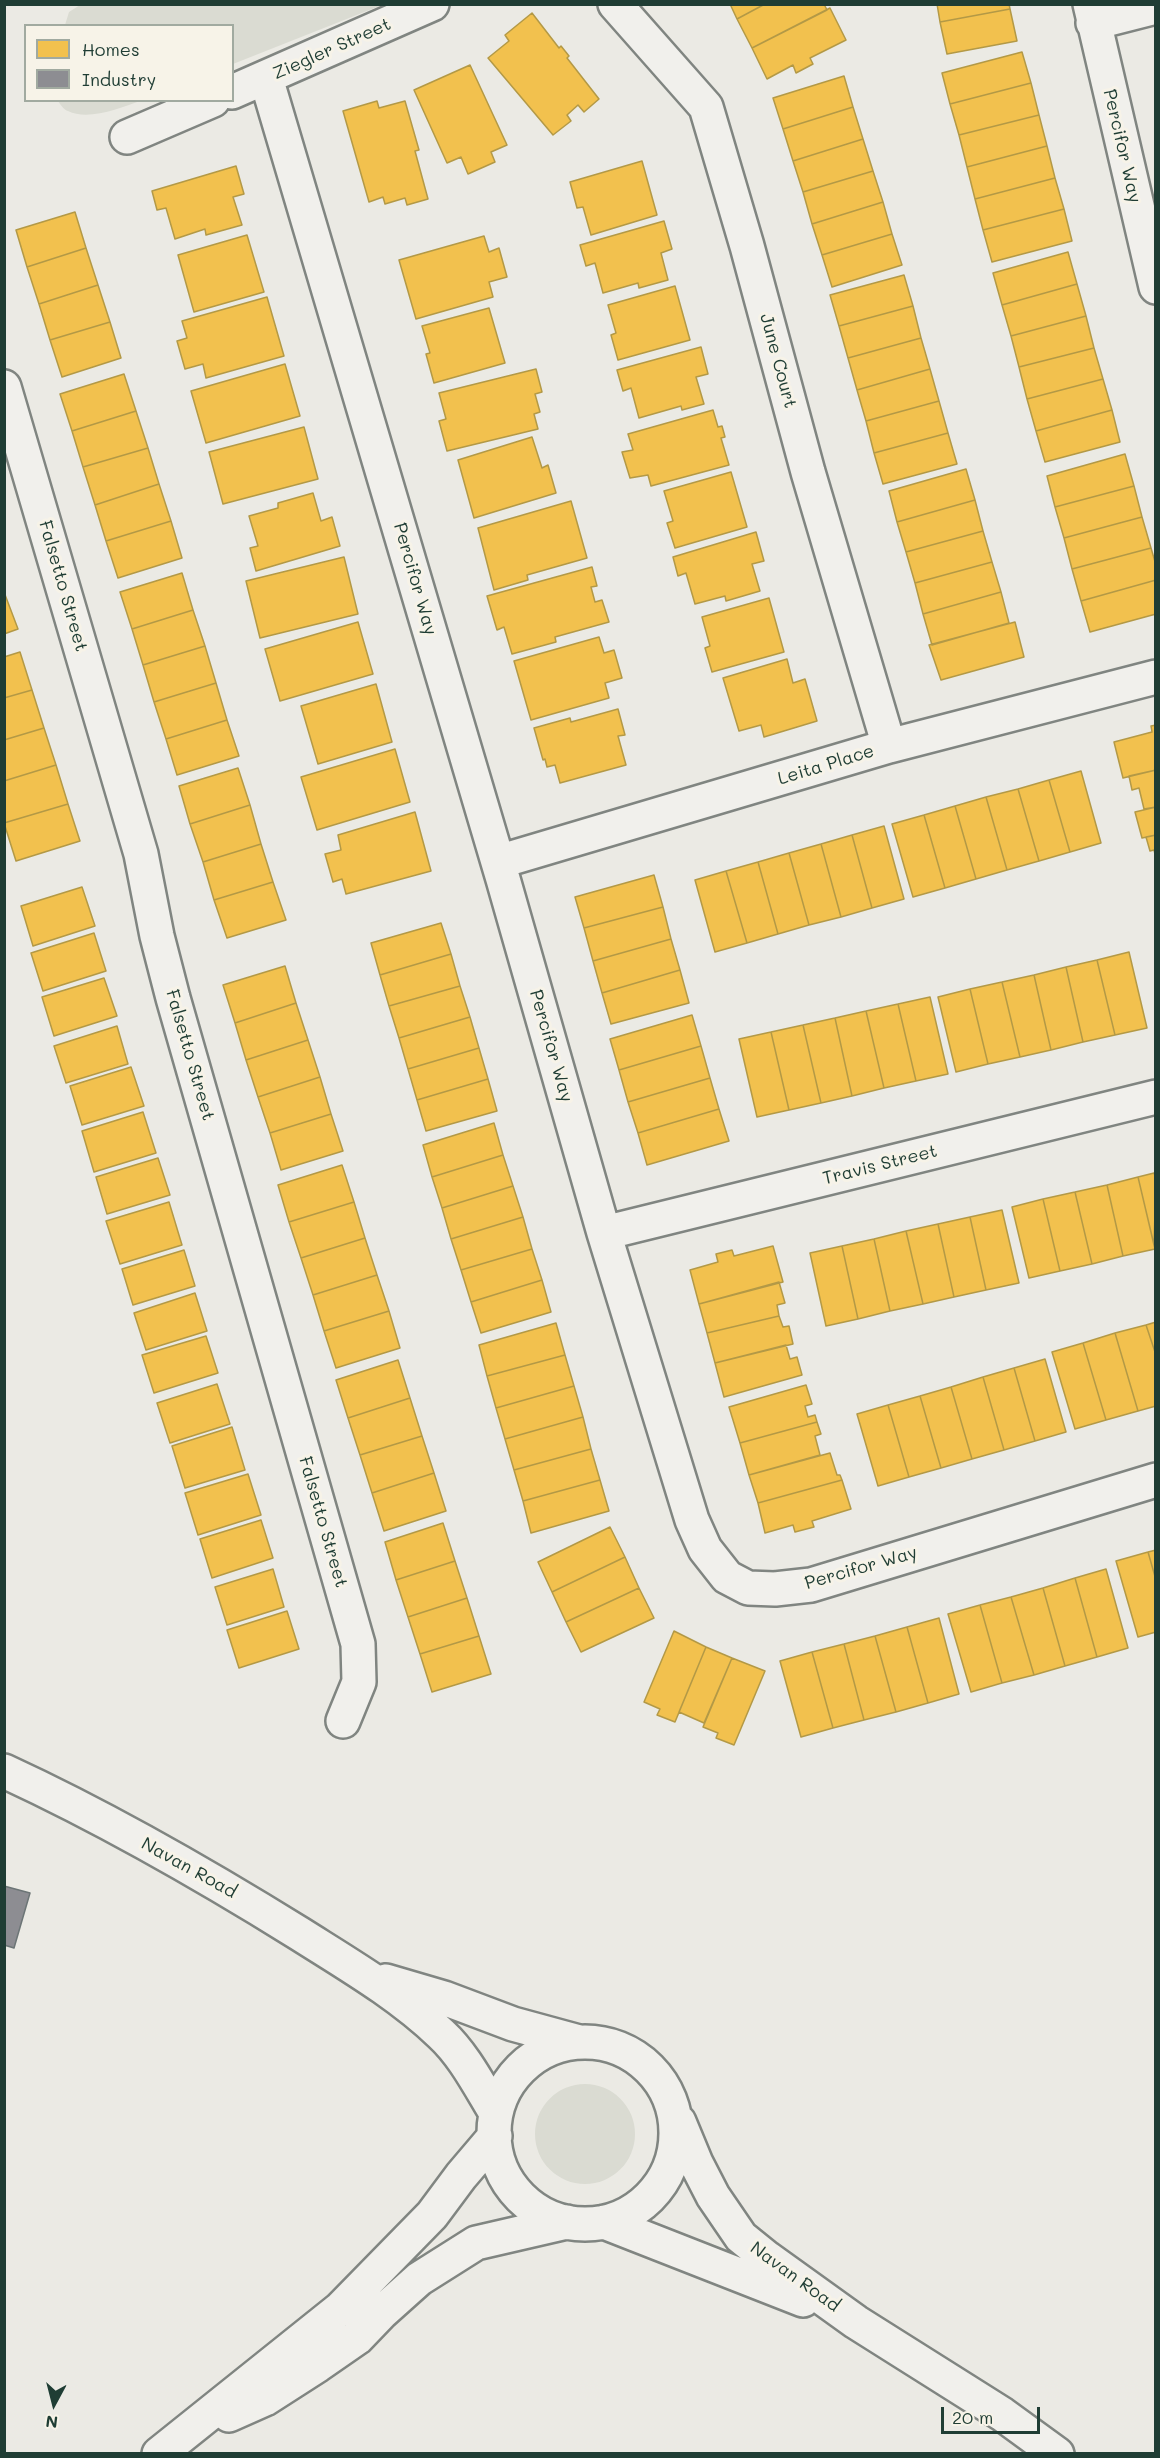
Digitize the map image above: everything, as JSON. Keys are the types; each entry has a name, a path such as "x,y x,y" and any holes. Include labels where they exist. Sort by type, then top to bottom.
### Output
{"street":[{"name":"Ziegler Street","path":"234,91 432,4"},
{"name":"June Court","path":"615,4 706,106 747,246 808,472 889,746"},
{"path":"1091,14 1155,7"},
{"name":"Percifor Way","path":"1091,14 1155,287"},
{"name":"Percifor Way","path":"266,78 498,862 604,1233 692,1520 705,1549 727,1577 748,1588 775,1589 811,1585 1155,1480"},
{"path":"127,137 208,102"},
{"name":"Falsetto Street","path":"4,387 141,854 157,936 173,998 358,1644 359,1682 343,1721"},
{"name":"Leita Place","path":"498,862 889,746 1155,677"},
{"name":"Travis Street","path":"604,1233 1155,1097"},
{"name":"Navan Road","path":"4,1771 186,1867 368,1975 443,2035 468,2068 495,2124"},
{"name":"Navan Road","path":"368,1975 444,1998 513,2024 579,2042"},
{"path":"159,2454 340,2309 432,2215 495,2124 504,2091 517,2072 535,2057 556,2046 579,2042 603,2043 625,2051 645,2064 661,2082 671,2104 676,2129 674,2154 664,2178 649,2198 628,2213 604,2222 585,2224 567,2222 540,2212 517,2194 501,2170 495,2124"},
{"name":"Navan Road","path":"671,2104 713,2196 741,2237 856,2322 1002,2414 1057,2454"},
{"path":"186,2433 265,2399 318,2366 357,2338 419,2279 476,2243 567,2222"},
{"name":"Navan Road","path":"604,2222 856,2322"}],"shaded area":[{"path":"80,4 382,5 234,64 234,24 65,24 69,12"},
{"path":"59,102 137,102 85,115 76,114 62,107"},
{"path":"585,2084 604,2088 620,2099 631,2115 635,2134 631,2153 620,2169 604,2180 585,2184 566,2180 550,2169 539,2153 535,2134 539,2115 550,2099 566,2088"}],"building: Homes":[{"path":"730,4 765,4 737,19"},
{"path":"765,4 824,4 827,10 752,48 737,19"},
{"path":"937,4 1009,4 1010,9 940,22"},
{"path":"830,8 846,40 810,58 813,64 796,73 793,65 767,79 752,48"},
{"path":"1010,9 1017,41 947,54 940,22"},
{"path":"532,13 559,48 561,46 569,56 567,58 599,99 584,112 578,105 567,115 571,121 553,135 488,58 509,41 505,35"},
{"path":"1022,52 1031,83 950,104 942,73"},
{"path":"470,65 507,145 491,152 495,162 468,174 461,157 447,163 414,90"},
{"path":"844,76 853,107 783,129 773,98"},
{"path":"1031,83 1039,115 959,135 950,104"},
{"path":"377,101 379,108 405,101 419,150 415,151 428,199 407,205 405,198 385,204 383,197 369,202 343,111"},
{"path":"853,107 863,139 793,161 783,129"},
{"path":"1039,115 1047,146 967,167 959,135"},
{"path":"863,139 873,171 803,192 793,161"},
{"path":"1047,146 1055,178 975,199 967,167"},
{"path":"642,161 657,215 591,235 583,207 577,208 570,182"},
{"path":"236,166 244,194 233,197 242,225 206,235 205,229 175,239 166,208 157,210 152,191"},
{"path":"873,171 883,202 812,224 803,192"},
{"path":"1055,178 1064,209 983,230 975,199"},
{"path":"883,202 892,234 822,255 812,224"},
{"path":"1064,209 1072,241 992,262 983,230"},
{"path":"75,212 86,248 27,267 16,230"},
{"path":"664,221 672,249 661,253 668,280 639,288 638,283 603,293 595,263 586,266 580,245"},
{"path":"892,234 902,265 832,287 822,255"},
{"path":"247,235 264,292 194,312 178,255"},
{"path":"484,236 489,252 499,248 507,277 489,282 493,297 416,319 399,260"},
{"path":"86,248 98,285 39,304 27,267"},
{"path":"1068,252 1077,284 1002,305 993,273"},
{"path":"904,275 913,306 839,326 830,295"},
{"path":"1077,284 1086,316 1011,336 1002,305"},
{"path":"98,285 110,322 50,340 39,304"},
{"path":"675,286 690,340 618,360 611,335 616,333 608,305"},
{"path":"267,297 284,356 206,378 203,364 185,369 177,341 187,338 182,321"},
{"path":"913,306 921,338 848,358 839,326"},
{"path":"489,308 505,363 434,383 426,354 430,353 422,326"},
{"path":"1086,316 1094,348 1019,367 1011,336"},
{"path":"110,322 121,358 62,377 50,340"},
{"path":"921,338 930,369 857,390 848,358"},
{"path":"701,347 708,374 696,377 704,404 682,410 681,406 639,418 631,388 623,391 617,370"},
{"path":"1094,348 1103,379 1027,399 1019,367"},
{"path":"285,364 300,416 206,443 191,391"},
{"path":"536,369 542,392 535,394 540,412 534,414 538,429 447,451 439,421 446,419 439,393"},
{"path":"930,369 939,401 866,421 857,390"},
{"path":"124,374 136,411 72,431 60,394"},
{"path":"1103,379 1112,410 1036,431 1027,399"},
{"path":"939,401 948,433 874,453 866,421"},
{"path":"713,410 718,427 722,426 725,437 721,438 729,465 651,486 648,475 630,478 622,452 633,450 628,434"},
{"path":"1112,410 1120,442 1045,462 1036,431"},
{"path":"136,411 148,448 83,467 72,431"},
{"path":"304,427 318,479 223,504 209,452"},
{"path":"948,433 957,464 883,484 874,453"},
{"path":"532,437 542,468 548,465 556,493 474,518 458,460"},
{"path":"148,448 159,484 95,505 83,467"},
{"path":"1125,454 1134,486 1055,507 1047,476"},
{"path":"966,469 975,500 897,522 889,491"},
{"path":"731,472 747,527 675,548 667,523 673,521 664,491"},
{"path":"159,484 171,521 106,541 95,505"},
{"path":"1134,486 1142,517 1064,538 1055,507"},
{"path":"313,493 321,521 332,517 340,546 256,571 250,548 258,546 249,516 278,508 278,503"},
{"path":"975,500 983,531 906,552 897,522"},
{"path":"571,501 587,558 527,575 528,580 494,590 478,528"},
{"path":"1142,517 1151,548 1072,569 1064,538"},
{"path":"171,521 182,558 118,578 106,541"},
{"path":"983,531 992,562 915,583 906,552"},
{"path":"756,532 764,561 752,564 760,591 726,601 725,596 695,604 686,573 678,576 673,557"},
{"path":"1151,548 1156,565 1156,580 1081,601 1072,569"},
{"path":"344,557 358,614 260,638 246,581"},
{"path":"992,562 1001,592 923,614 915,583"},
{"path":"592,567 597,586 591,587 595,602 602,600 609,622 555,637 556,642 512,654 504,627 497,630 487,596"},
{"path":"182,573 193,610 132,629 120,592"},
{"path":"1156,580 1156,614 1090,632 1081,601"},
{"path":"4,592 18,629 4,634"},
{"path":"1001,592 1009,623 932,645 923,614"},
{"path":"769,598 784,652 712,672 705,648 710,646 702,617"},
{"path":"193,610 205,646 143,665 132,629"},
{"path":"358,622 373,674 280,701 265,649"},
{"path":"1015,622 1024,657 941,680 929,645"},
{"path":"599,637 604,653 614,650 622,678 605,683 609,698 531,720 514,661"},
{"path":"205,646 216,683 154,702 143,665"},
{"path":"20,652 32,690 4,698 4,657"},
{"path":"787,659 793,683 805,679 817,721 764,737 761,725 739,731 723,678"},
{"path":"216,683 227,720 166,739 154,702"},
{"path":"376,684 392,742 318,764 301,706"},
{"path":"32,690 44,728 4,740 4,698"},
{"path":"618,709 625,735 618,736 626,765 560,783 555,765 547,767 545,759 543,760 534,728 570,718 571,722"},
{"path":"227,720 239,756 177,775 166,739"},
{"path":"1156,725 1156,770 1123,778 1114,742 1152,732 1151,726"},
{"path":"44,728 56,765 4,781 4,740"},
{"path":"395,749 410,802 317,830 301,777"},
{"path":"56,765 68,804 4,823 4,781"},
{"path":"238,768 250,805 190,824 179,786"},
{"path":"1156,770 1156,807 1144,809 1139,788 1132,790 1129,776"},
{"path":"1081,771 1101,843 1070,852 1049,780"},
{"path":"1049,780 1070,852 1039,861 1018,789"},
{"path":"1018,789 1039,861 1007,870 986,797"},
{"path":"986,797 1007,870 976,879 955,806"},
{"path":"68,804 80,841 16,861 4,823"},
{"path":"250,805 261,844 203,862 190,824"},
{"path":"955,806 976,879 945,888 924,815"},
{"path":"1156,807 1156,835 1142,838 1135,812"},
{"path":"415,812 431,871 346,894 342,879 333,882 325,854 341,850 338,835"},
{"path":"924,815 945,888 913,897 892,824"},
{"path":"884,826 904,899 872,908 852,835"},
{"path":"852,835 872,908 841,917 821,844"},
{"path":"1156,835 1156,858 1154,850 1150,851 1146,837"},
{"path":"261,844 273,882 214,900 203,862"},
{"path":"821,844 841,917 809,925 789,853"},
{"path":"789,853 809,925 778,934 758,862"},
{"path":"758,862 778,934 747,943 726,871"},
{"path":"726,871 747,943 715,952 695,880"},
{"path":"654,875 663,907 584,928 575,897"},
{"path":"273,882 286,920 227,938 214,900"},
{"path":"82,887 95,926 33,946 21,906"},
{"path":"663,907 671,939 593,961 584,928"},
{"path":"441,923 451,954 380,975 371,943"},
{"path":"94,933 106,971 43,991 31,953"},
{"path":"671,939 680,970 602,993 593,961"},
{"path":"1129,952 1147,1028 1115,1035 1097,960"},
{"path":"451,954 460,986 389,1006 380,975"},
{"path":"1097,960 1115,1035 1083,1042 1066,967"},
{"path":"285,966 296,1003 235,1023 223,985"},
{"path":"1066,967 1083,1042 1051,1050 1034,975"},
{"path":"680,970 689,1003 611,1024 602,993"},
{"path":"1034,975 1051,1050 1020,1057 1002,982"},
{"path":"104,978 117,1016 54,1036 42,997"},
{"path":"1002,982 1020,1057 988,1064 970,989"},
{"path":"460,986 470,1017 399,1038 389,1006"},
{"path":"970,989 988,1064 956,1072 938,997"},
{"path":"930,997 948,1074 916,1081 898,1004"},
{"path":"296,1003 308,1040 246,1060 235,1023"},
{"path":"898,1004 916,1081 884,1088 866,1011"},
{"path":"866,1011 884,1088 852,1096 835,1018"},
{"path":"692,1015 701,1046 619,1070 610,1039"},
{"path":"470,1017 479,1048 408,1069 399,1038"},
{"path":"835,1018 852,1096 821,1103 803,1025"},
{"path":"803,1025 821,1103 789,1110 771,1032"},
{"path":"117,1026 128,1064 66,1083 54,1046"},
{"path":"771,1032 789,1110 757,1117 739,1039"},
{"path":"308,1040 320,1077 258,1097 246,1060"},
{"path":"701,1046 710,1078 628,1102 619,1070"},
{"path":"479,1048 488,1079 417,1100 408,1069"},
{"path":"131,1067 144,1106 82,1125 70,1086"},
{"path":"320,1077 331,1114 270,1133 258,1097"},
{"path":"710,1078 719,1109 638,1133 628,1102"},
{"path":"488,1079 497,1111 426,1131 417,1100"},
{"path":"719,1109 729,1141 647,1165 638,1133"},
{"path":"143,1112 156,1153 94,1172 82,1131"},
{"path":"331,1114 343,1151 281,1170 270,1133"},
{"path":"494,1123 503,1155 432,1177 423,1145"},
{"path":"503,1155 513,1186 442,1208 432,1177"},
{"path":"158,1158 170,1195 107,1214 96,1177"},
{"path":"342,1165 354,1202 289,1222 278,1185"},
{"path":"1154,1173 1156,1179 1154,1245 1138,1177"},
{"path":"1138,1177 1155,1249 1123,1256 1107,1185"},
{"path":"1107,1185 1123,1256 1092,1264 1075,1192"},
{"path":"513,1186 523,1217 451,1239 442,1208"},
{"path":"1075,1192 1092,1264 1060,1271 1043,1199"},
{"path":"1043,1199 1060,1271 1029,1278 1012,1207"},
{"path":"169,1202 182,1245 120,1264 106,1221"},
{"path":"354,1202 365,1238 301,1258 289,1222"},
{"path":"1002,1210 1019,1283 986,1290 970,1217"},
{"path":"523,1217 532,1249 461,1270 451,1239"},
{"path":"970,1217 986,1290 954,1297 938,1224"},
{"path":"938,1224 954,1297 923,1304 906,1231"},
{"path":"906,1231 923,1304 890,1311 874,1239"},
{"path":"365,1238 377,1275 313,1295 301,1258"},
{"path":"874,1239 890,1311 858,1319 842,1246"},
{"path":"773,1246 783,1282 699,1304 690,1270 718,1262 716,1254 732,1250 734,1256"},
{"path":"842,1246 858,1319 826,1326 810,1253"},
{"path":"532,1249 542,1280 471,1302 461,1270"},
{"path":"184,1250 195,1286 133,1305 122,1269"},
{"path":"377,1275 389,1311 324,1331 313,1295"},
{"path":"542,1280 551,1312 481,1333 471,1302"},
{"path":"779,1282 785,1303 777,1305 779,1316 707,1333 699,1304"},
{"path":"195,1293 207,1331 146,1350 134,1313"},
{"path":"389,1311 400,1348 336,1368 324,1331"},
{"path":"779,1316 783,1327 789,1326 793,1344 715,1363 707,1333"},
{"path":"1156,1322 1156,1355 1146,1325"},
{"path":"556,1323 565,1355 487,1376 479,1345"},
{"path":"1146,1325 1156,1355 1156,1406 1138,1411 1115,1333"},
{"path":"1115,1333 1138,1411 1106,1420 1083,1343"},
{"path":"206,1336 218,1373 154,1393 142,1355"},
{"path":"1083,1343 1106,1420 1075,1429 1052,1352"},
{"path":"786,1345 790,1359 797,1357 802,1375 724,1397 715,1363"},
{"path":"565,1355 574,1386 496,1408 487,1376"},
{"path":"1045,1359 1066,1432 1035,1441 1014,1368"},
{"path":"398,1360 410,1398 348,1418 336,1380"},
{"path":"1014,1368 1035,1441 1004,1450 983,1377"},
{"path":"983,1377 1004,1450 972,1459 951,1387"},
{"path":"217,1384 230,1424 170,1443 157,1403"},
{"path":"806,1385 812,1404 805,1406 808,1417 815,1415 817,1422 740,1443 729,1407"},
{"path":"574,1386 583,1417 505,1439 496,1408"},
{"path":"951,1387 972,1459 941,1468 920,1396"},
{"path":"920,1396 941,1468 909,1477 888,1405"},
{"path":"410,1398 422,1436 360,1455 348,1418"},
{"path":"888,1405 909,1477 878,1486 857,1414"},
{"path":"583,1417 591,1449 514,1470 505,1439"},
{"path":"817,1422 821,1434 815,1436 820,1455 749,1475 740,1443"},
{"path":"232,1427 245,1470 185,1488 172,1446"},
{"path":"422,1436 434,1473 372,1493 360,1455"},
{"path":"591,1449 600,1480 523,1501 514,1470"},
{"path":"830,1453 837,1475 840,1475 842,1480 758,1503 749,1475"},
{"path":"434,1473 446,1511 384,1531 372,1493"},
{"path":"248,1474 261,1515 198,1535 185,1493"},
{"path":"600,1480 609,1511 531,1533 523,1501"},
{"path":"842,1480 851,1509 812,1521 814,1527 795,1532 793,1525 765,1533 758,1503"},
{"path":"261,1520 273,1558 212,1578 200,1539"},
{"path":"443,1523 455,1561 396,1580 385,1542"},
{"path":"610,1527 625,1557 552,1592 538,1562"},
{"path":"1156,1550 1156,1580 1148,1552"},
{"path":"1148,1552 1156,1580 1156,1632 1138,1637 1116,1561"},
{"path":"625,1557 639,1588 566,1622 552,1592"},
{"path":"455,1561 467,1598 408,1617 396,1580"},
{"path":"273,1569 284,1607 227,1625 215,1587"},
{"path":"1106,1569 1128,1648 1097,1657 1075,1578"},
{"path":"1075,1578 1097,1657 1065,1666 1043,1588"},
{"path":"639,1588 654,1618 581,1652 566,1622"},
{"path":"1043,1588 1065,1666 1034,1675 1011,1597"},
{"path":"1011,1597 1034,1675 1002,1683 980,1605"},
{"path":"467,1598 479,1636 420,1654 408,1617"},
{"path":"980,1605 1002,1683 971,1692 948,1614"},
{"path":"287,1611 299,1649 239,1668 227,1630"},
{"path":"939,1618 959,1694 928,1703 907,1627"},
{"path":"907,1627 928,1703 896,1712 875,1636"},
{"path":"674,1631 706,1647 675,1722 657,1715 660,1709 644,1702"},
{"path":"479,1636 491,1674 432,1692 420,1654"},
{"path":"875,1636 896,1712 864,1720 844,1644"},
{"path":"844,1644 864,1720 833,1728 812,1652"},
{"path":"706,1647 732,1658 704,1723 679,1712"},
{"path":"812,1652 833,1728 801,1737 780,1661"},
{"path":"732,1658 765,1671 734,1745 716,1738 718,1733 703,1727"}],"building: Industry":[{"path":"4,1886 30,1893 14,1948 4,1945"}]}
